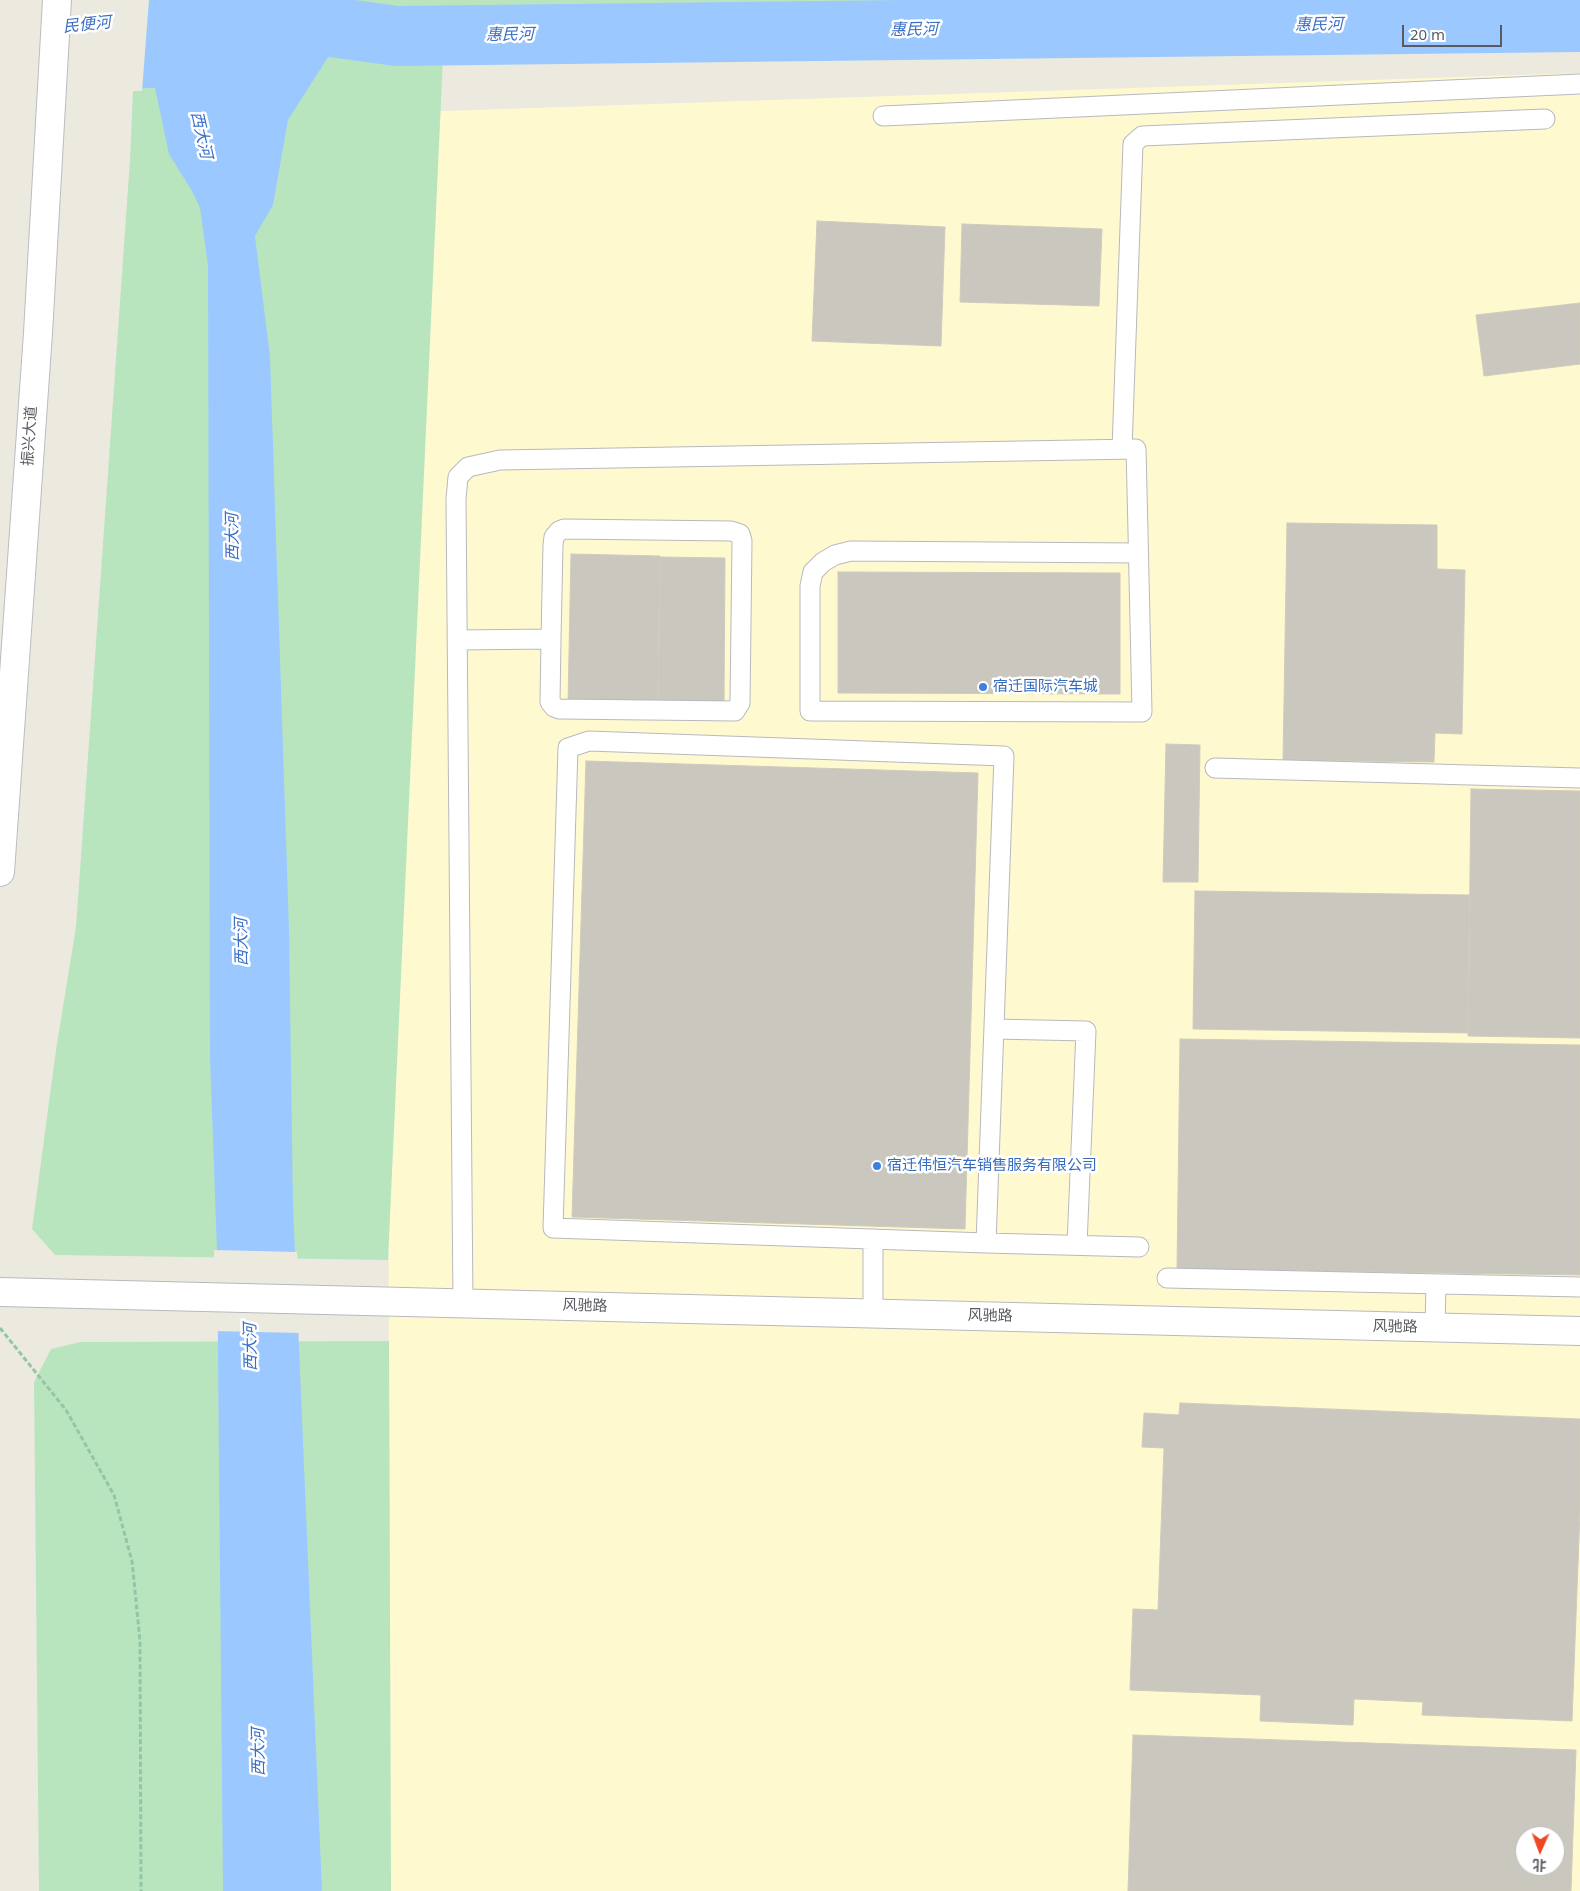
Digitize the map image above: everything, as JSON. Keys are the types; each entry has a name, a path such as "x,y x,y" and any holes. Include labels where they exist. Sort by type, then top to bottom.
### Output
{"street":[{"name":"振兴大道","path":"0,872 5,736 47,178 58,0"},
{"name":"风驰路","path":"0,1292 1580,1331"}],"lane":[{"path":"883,116 1580,84"},
{"path":"1122,449 1132,144 1142,136 1545,118"},
{"path":"463,1302 456,499 458,477 468,467 500,460 1136,449 1142,712 810,711 810,586 813,572 823,562 835,555 851,551 1138,552"},
{"path":"564,529 613,529 730,531 740,534 742,541 740,703 735,712 559,709 550,702 551,639 553,546 554,537 559,531 564,529"},
{"path":"457,640 551,639"},
{"path":"986,1243 1004,756 589,741 568,748 553,1228 986,1243 1139,1247"},
{"path":"1215,768 1580,778"},
{"path":"994,1029 1086,1031 1077,1245"},
{"path":"872,1314 873,1239"},
{"path":"1167,1278 1580,1287"},
{"path":"1435,1328 1436,1284"}],"path":[{"path":"0,1328 66,1410 114,1495 132,1561 140,1641 141,1891"}],"shaded area":[{"name":"宿迁国际汽车城","path":"1580,73 1580,1891 391,1891 384,113"}],"green space":[{"path":"137,0 1353,0 445,14 388,1260 55,1255 32,1229 56,1050 76,927 130,160"},
{"path":"389,1341 391,1891 39,1891 34,1382 51,1349 80,1342"}],"water":[{"path":"0,0 350,0 397,36 330,54 288,120 273,205 255,236 270,356 289,930 293,1205 322,1891 223,1891 217,1251 210,1057 208,266 200,208 192,191 169,154 155,88 0,91"}],"pier":[{"path":"0,0 149,0 142,91 0,93"},
{"path":"214,1250 297,1252 301,1333 215,1331"}],"building":[{"path":"817,221 945,227 941,346 812,341"},
{"path":"962,224 1102,229 1099,306 960,302"},
{"path":"1580,303 1580,364 1484,376 1476,315"},
{"path":"1287,523 1437,525 1437,569 1465,570 1462,734 1435,733 1434,762 1283,760"},
{"path":"571,554 660,556 658,704 568,703"},
{"path":"660,557 725,558 724,704 658,704"},
{"path":"838,572 1120,573 1120,694 838,693"},
{"path":"1166,744 1200,745 1198,882 1163,882"},
{"path":"586,761 978,773 965,1229 572,1217"},
{"path":"1471,789 1580,791 1580,1038 1468,1036"},
{"path":"1195,891 1470,895 1468,1033 1193,1029"},
{"path":"1180,1039 1580,1045 1580,1275 1177,1269"},
{"path":"1180,1403 1580,1419 1580,1511 1572,1721 1422,1715 1423,1702 1354,1699 1353,1725 1260,1721 1261,1695 1130,1690 1133,1609 1158,1610 1164,1448 1142,1447 1144,1413 1179,1415"},
{"path":"1133,1735 1576,1750 1571,1891 1128,1891"}],"waterway":[{"name":"惠民河","path":"254,0 299,19 331,27 397,36 1580,22"}],"place":[{"name":"宿迁国际汽车城","path":"983,687"},
{"name":"宿迁伟恒汽车销售服务有限公司","path":"877,1166"}],"water label":[{"name":"民便河","path":"87,25"},
{"name":"西大河","path":"201,135"},
{"name":"西大河","path":"233,537"},
{"name":"西大河","path":"242,942"},
{"name":"西大河","path":"251,1347"},
{"name":"西大河","path":"259,1752"}]}
